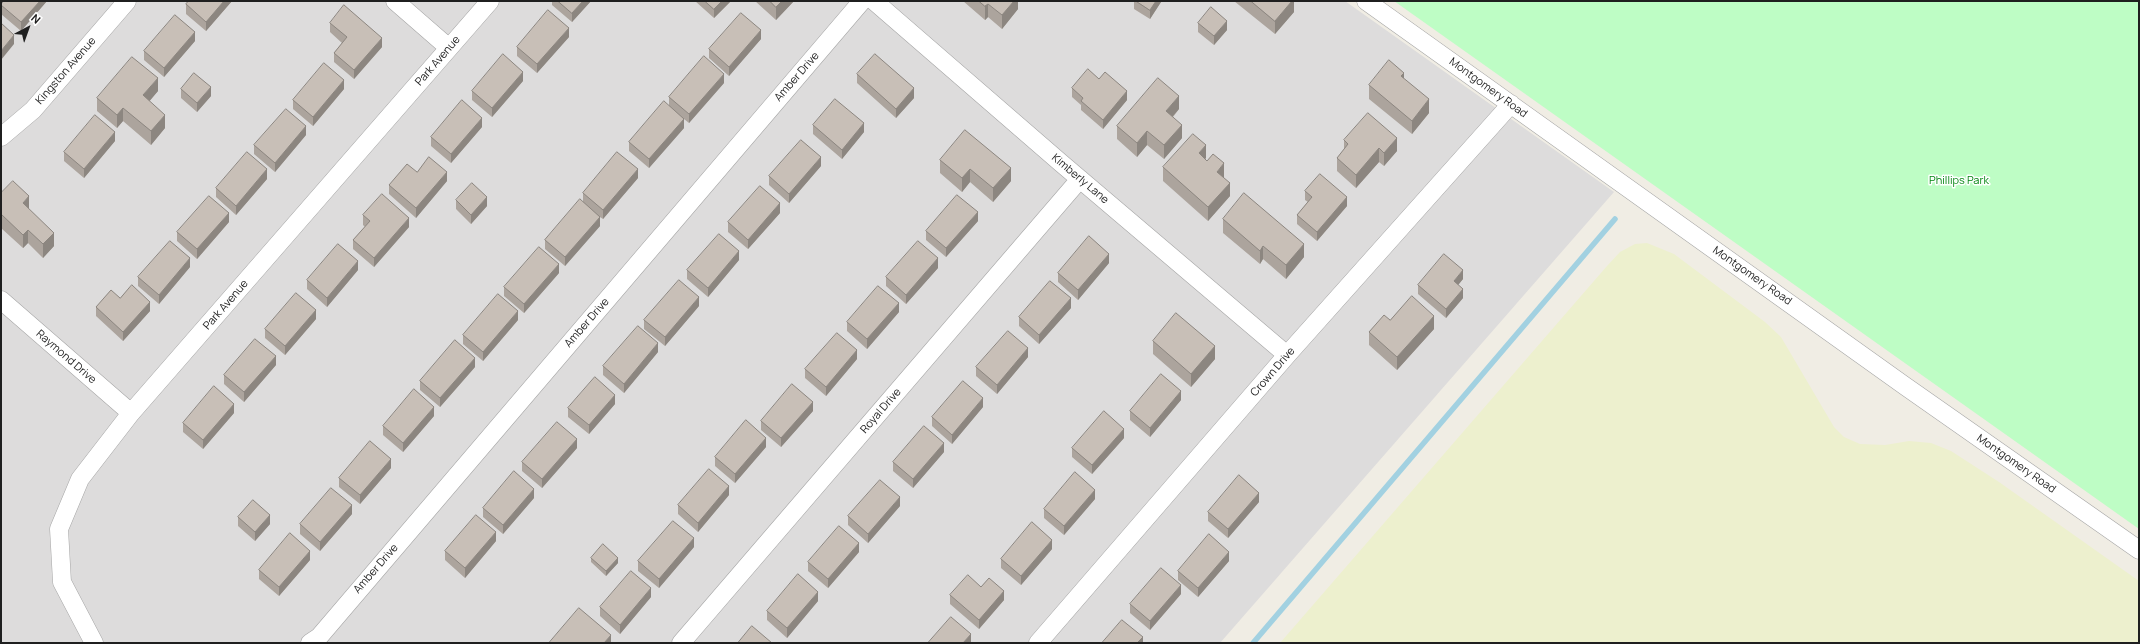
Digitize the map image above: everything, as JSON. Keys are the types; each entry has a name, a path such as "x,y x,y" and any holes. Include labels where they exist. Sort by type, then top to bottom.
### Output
{"street":[{"name":"Kingston Avenue","path":"1,137 32,110 128,1"},
{"path":"395,1 449,48"},
{"name":"Park Avenue","path":"94,643 62,582 59,529 80,479 132,413 490,1"},
{"name":"Amber Drive","path":"310,643 319,637 862,1"},
{"name":"Kimberly Lane","path":"874,1 1080,180 1287,355"},
{"name":"Montgomery Road","path":"1366,1 2139,550"},
{"name":"Crown Drive","path":"1038,643 1287,355 1511,104"},
{"name":"Royal Drive","path":"681,643 1080,180"},
{"name":"Raymond Drive","path":"1,300 132,413"}],"shaded area":[{"path":"1,1 1345,1 1614,192 1220,643 1,643"}],"green space":[{"name":"Phillips Park","path":"1394,1 2139,1 2139,529"},
{"path":"1647,243 1674,254 1765,322 1781,337 1834,427 1844,437 1860,444 1885,445 1909,441 1931,443 1951,451 1999,482 2139,581 2139,643 1280,643 1607,266 1620,252 1635,244"}],"building":[{"path":"4,1 40,1 21,22 1,5"},
{"path":"189,1 224,1 206,22 186,4"},
{"path":"558,1 583,1 572,13"},
{"path":"705,1 722,1 714,9"},
{"path":"770,1 782,1 776,7"},
{"path":"979,1 1014,1 1002,15 988,4 985,6"},
{"path":"1136,1 1156,1 1150,10"},
{"path":"1251,1 1292,1 1275,21"},
{"path":"344,5 382,38 354,70 334,53 347,37 330,23"},
{"path":"1211,7 1227,21 1214,36 1198,23"},
{"path":"548,10 569,28 537,64 517,47"},
{"path":"741,13 761,30 729,67 709,49"},
{"path":"175,15 195,32 164,68 144,51"},
{"path":"1,23 14,35 1,51"},
{"path":"503,54 523,72 492,108 472,91"},
{"path":"875,54 914,88 896,109 857,74"},
{"path":"704,56 724,74 689,114 669,97"},
{"path":"132,57 158,78 143,95 165,115 151,131 123,108 117,115 97,98"},
{"path":"1389,60 1404,73 1401,76 1429,99 1412,121 1369,85"},
{"path":"324,63 344,80 313,117 293,100"},
{"path":"1088,69 1099,79 1105,72 1127,91 1103,120 1081,101 1083,98 1072,88"},
{"path":"194,73 211,87 197,103 181,89"},
{"path":"1158,78 1179,96 1166,111 1182,125 1164,145 1147,131 1137,143 1117,126"},
{"path":"835,99 864,123 842,150 813,125"},
{"path":"462,100 482,118 451,154 431,137"},
{"path":"664,101 684,119 649,159 629,142"},
{"path":"286,109 306,126 275,163 254,145"},
{"path":"1368,113 1397,138 1384,153 1379,148 1356,175 1337,158 1348,144 1344,140"},
{"path":"95,115 115,132 84,169 64,152"},
{"path":"965,130 1011,168 993,188 970,169 962,178 940,160"},
{"path":"1193,134 1206,145 1199,153 1207,161 1213,154 1224,163 1217,172 1230,183 1208,207 1163,167"},
{"path":"801,140 821,157 789,194 769,176"},
{"path":"247,152 267,169 236,206 216,188"},
{"path":"617,152 638,169 603,210 583,193"},
{"path":"429,157 447,172 416,208 389,185 407,164 417,172"},
{"path":"1320,174 1347,197 1317,232 1297,215 1312,197 1305,191"},
{"path":"13,181 29,196 23,203 54,233 43,244 28,230 23,235 1,214 1,193"},
{"path":"472,183 487,197 471,215 456,200"},
{"path":"760,186 780,203 748,240 728,222"},
{"path":"1244,193 1304,244 1286,265 1263,246 1260,251 1223,219"},
{"path":"382,194 409,218 374,258 353,240 370,221 363,215"},
{"path":"957,195 978,212 946,248 926,231"},
{"path":"209,196 229,213 197,249 177,232"},
{"path":"580,199 600,217 565,257 545,240"},
{"path":"719,234 739,251 708,288 687,270"},
{"path":"1089,236 1109,254 1078,290 1058,273"},
{"path":"170,241 190,258 159,295 138,277"},
{"path":"918,241 938,258 906,295 886,277"},
{"path":"338,244 358,261 327,298 307,280"},
{"path":"539,247 559,264 524,304 504,287"},
{"path":"1444,254 1463,270 1454,281 1463,289 1446,309 1418,285"},
{"path":"679,280 699,297 665,337 644,320"},
{"path":"1050,281 1071,298 1039,335 1019,317"},
{"path":"132,285 150,302 123,332 96,307 111,290 120,298"},
{"path":"878,286 899,303 867,339 847,322"},
{"path":"296,293 316,310 285,346 265,329"},
{"path":"498,294 518,311 483,352 463,335"},
{"path":"1412,296 1434,316 1397,357 1369,332 1384,315 1390,320"},
{"path":"1176,313 1215,346 1191,374 1153,341"},
{"path":"638,326 658,343 624,384 603,366"},
{"path":"1008,331 1028,348 997,385 976,367"},
{"path":"837,333 857,350 826,387 805,369"},
{"path":"255,339 276,356 244,392 224,375"},
{"path":"455,340 475,358 440,398 420,381"},
{"path":"1161,374 1181,391 1150,428 1130,411"},
{"path":"595,377 615,395 589,425 568,408"},
{"path":"963,381 983,398 952,435 932,417"},
{"path":"792,384 813,402 781,438 761,421"},
{"path":"214,386 234,404 203,440 183,423"},
{"path":"414,389 434,407 403,443 383,426"},
{"path":"1104,411 1124,429 1092,465 1072,448"},
{"path":"746,420 766,438 735,474 715,457"},
{"path":"557,422 577,439 542,479 522,462"},
{"path":"924,426 944,443 913,479 893,462"},
{"path":"370,441 391,459 360,495 339,478"},
{"path":"709,469 729,486 698,523 678,505"},
{"path":"514,471 534,489 503,525 483,508"},
{"path":"1075,472 1095,490 1064,526 1044,509"},
{"path":"1239,475 1259,493 1228,529 1208,512"},
{"path":"880,480 900,497 868,534 848,516"},
{"path":"331,488 352,505 320,542 300,524"},
{"path":"253,500 270,515 255,532 238,517"},
{"path":"476,515 496,532 465,568 445,551"},
{"path":"673,521 694,538 659,579 638,561"},
{"path":"1032,522 1052,540 1021,576 1001,559"},
{"path":"839,526 859,543 828,579 808,562"},
{"path":"290,533 310,551 279,587 259,570"},
{"path":"1209,534 1229,552 1198,588 1178,571"},
{"path":"603,544 618,558 606,571 591,558"},
{"path":"1161,568 1181,585 1150,621 1130,604"},
{"path":"631,571 651,588 620,625 600,607"},
{"path":"798,574 818,592 787,628 767,611"},
{"path":"968,575 981,587 989,578 1004,591 979,620 950,595"},
{"path":"579,608 611,635 604,643 549,643"},
{"path":"951,617 971,634 963,643 928,643"},
{"path":"1122,620 1143,637 1137,643 1102,643"},
{"path":"752,626 772,643 738,643"}],"waterway":[{"path":"1253,643 1615,219"}]}
